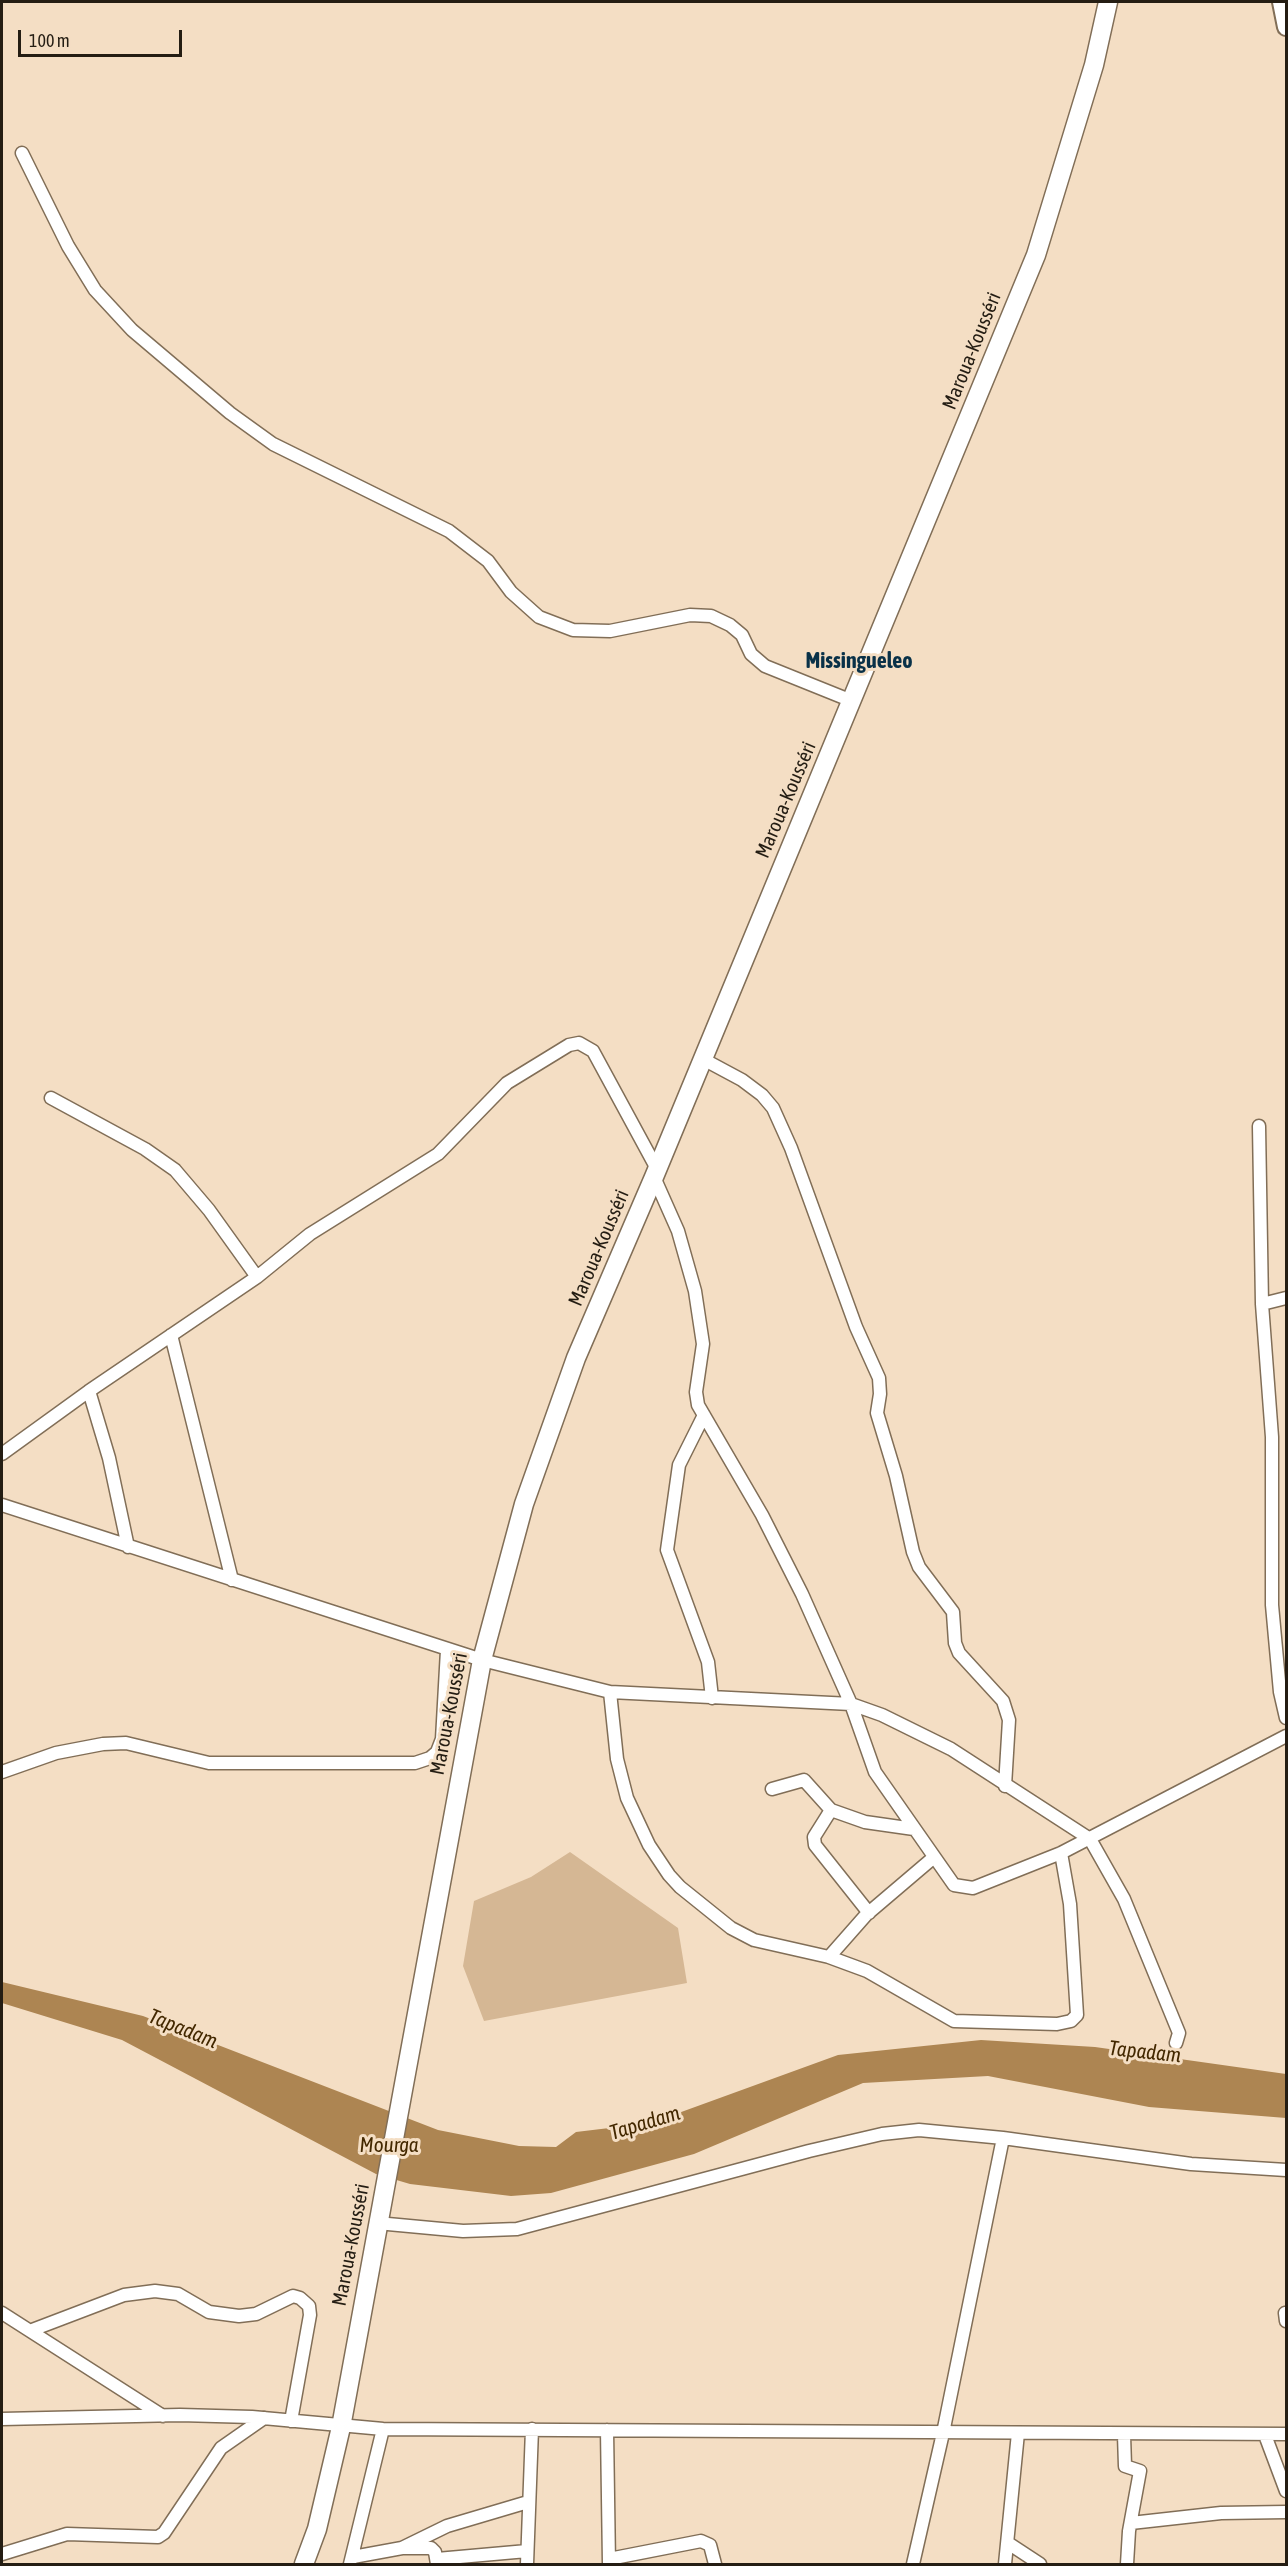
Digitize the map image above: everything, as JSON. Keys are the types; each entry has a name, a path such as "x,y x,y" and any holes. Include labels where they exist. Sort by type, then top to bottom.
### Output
{"highway":[{"name":"Maroua-Kousséri","path":"304,2565 317,2529 341,2427 482,1660 524,1504 576,1358 656,1173 701,1058 852,701 1036,255 1094,65 1108,2"}],"main road":[{"path":"1281,2 1287,27"}],"street":[{"path":"22,153 68,246 94,290 132,330 230,413 273,444 449,531 488,561 511,592 539,617 573,630 610,631 690,615 711,616 730,625 742,635 751,654 765,666 852,701"},
{"path":"2,1454 89,1391 257,1277 310,1234 438,1154 464,1131 507,1083 569,1045 579,1042 593,1051 656,1173 678,1231 695,1292 702,1344 696,1399 766,1524 802,1594 850,1704 876,1773 949,1880 963,1889 972,1888 1061,1853 1287,1736"},
{"path":"701,1058 742,1080 762,1095 773,1108 791,1148 856,1327 879,1378 877,1413 896,1476 913,1552 919,1567 953,1612 955,1643 959,1653 1003,1701 1010,1720 1005,1786"},
{"path":"51,1098 145,1149 175,1170 209,1210 257,1277"},
{"path":"1259,1126 1262,1304 1272,1437 1272,1605 1280,1692 1287,1718"},
{"path":"1262,1304 1287,1298"},
{"path":"171,1335 232,1580"},
{"path":"89,1391 109,1458 128,1547"},
{"path":"704,1415 679,1465 667,1550 708,1662 712,1698"},
{"path":"2,1505 447,1650 610,1692 850,1704 882,1715 951,1749 1090,1839 1124,1899 1179,2033 1176,2043"},
{"path":"2,1772 56,1754 103,1744 126,1743 208,1763 415,1762 430,1758 437,1752 442,1739 447,1650"},
{"path":"610,1692 617,1759 627,1798 649,1845 680,1887 731,1928 765,1943 829,1957 867,1971 954,2021 1056,2024 1071,2020 1077,2015 1070,1904 1061,1853"},
{"path":"772,1789 804,1780 831,1810 865,1822 914,1829"},
{"path":"831,1810 814,1837 815,1845 869,1913"},
{"path":"829,1957 869,1913 933,1857"},
{"path":"377,2223 463,2231 517,2229 882,2134 919,2130 1003,2138 1191,2164 1287,2170"},
{"path":"913,2565 944,2433 1003,2138"},
{"path":"32,2330 124,2295 155,2291 178,2294 209,2312 239,2316 256,2314 293,2296 300,2298 309,2306 310,2315 291,2421"},
{"path":"2,2313 32,2330 163,2416"},
{"path":"2,2419 163,2416 264,2418 341,2427 383,2429 1124,2435 1287,2434"},
{"path":"2,2554 67,2534 158,2537 164,2533 221,2448 264,2418"},
{"path":"383,2429 352,2561 402,2548 447,2526 528,2502"},
{"path":"527,2565 532,2429"},
{"path":"607,2430 609,2562 701,2541 710,2545 715,2565"},
{"path":"1005,2565 1018,2433"},
{"path":"1124,2435 1125,2466 1140,2471 1127,2565"},
{"path":"1265,2435 1287,2491"},
{"path":"1131,2523 1221,2513 1287,2512"},
{"path":"1008,2543 1040,2565"},
{"path":"402,2548 431,2548 437,2562 527,2551"}],"shaded area":[{"path":"570,1852 678,1928 687,1983 484,2021 463,1966 474,1901 531,1877"}],"water":[{"name":"Mourga","path":"2,1982 143,2016 438,2130 519,2146 556,2147 576,2132 651,2123 838,2055 981,2040 1095,2047 1286,2074 1286,2118 1149,2107 988,2076 863,2083 694,2154 551,2193 511,2196 410,2184 376,2174 122,2040 2,2003"}],"district":[{"name":"Missingueleo","path":"859,661"}],"water label":[{"name":"Tapadam","path":"183,2029"},
{"name":"Tapadam","path":"1145,2052"},
{"name":"Tapadam","path":"645,2123"}]}
